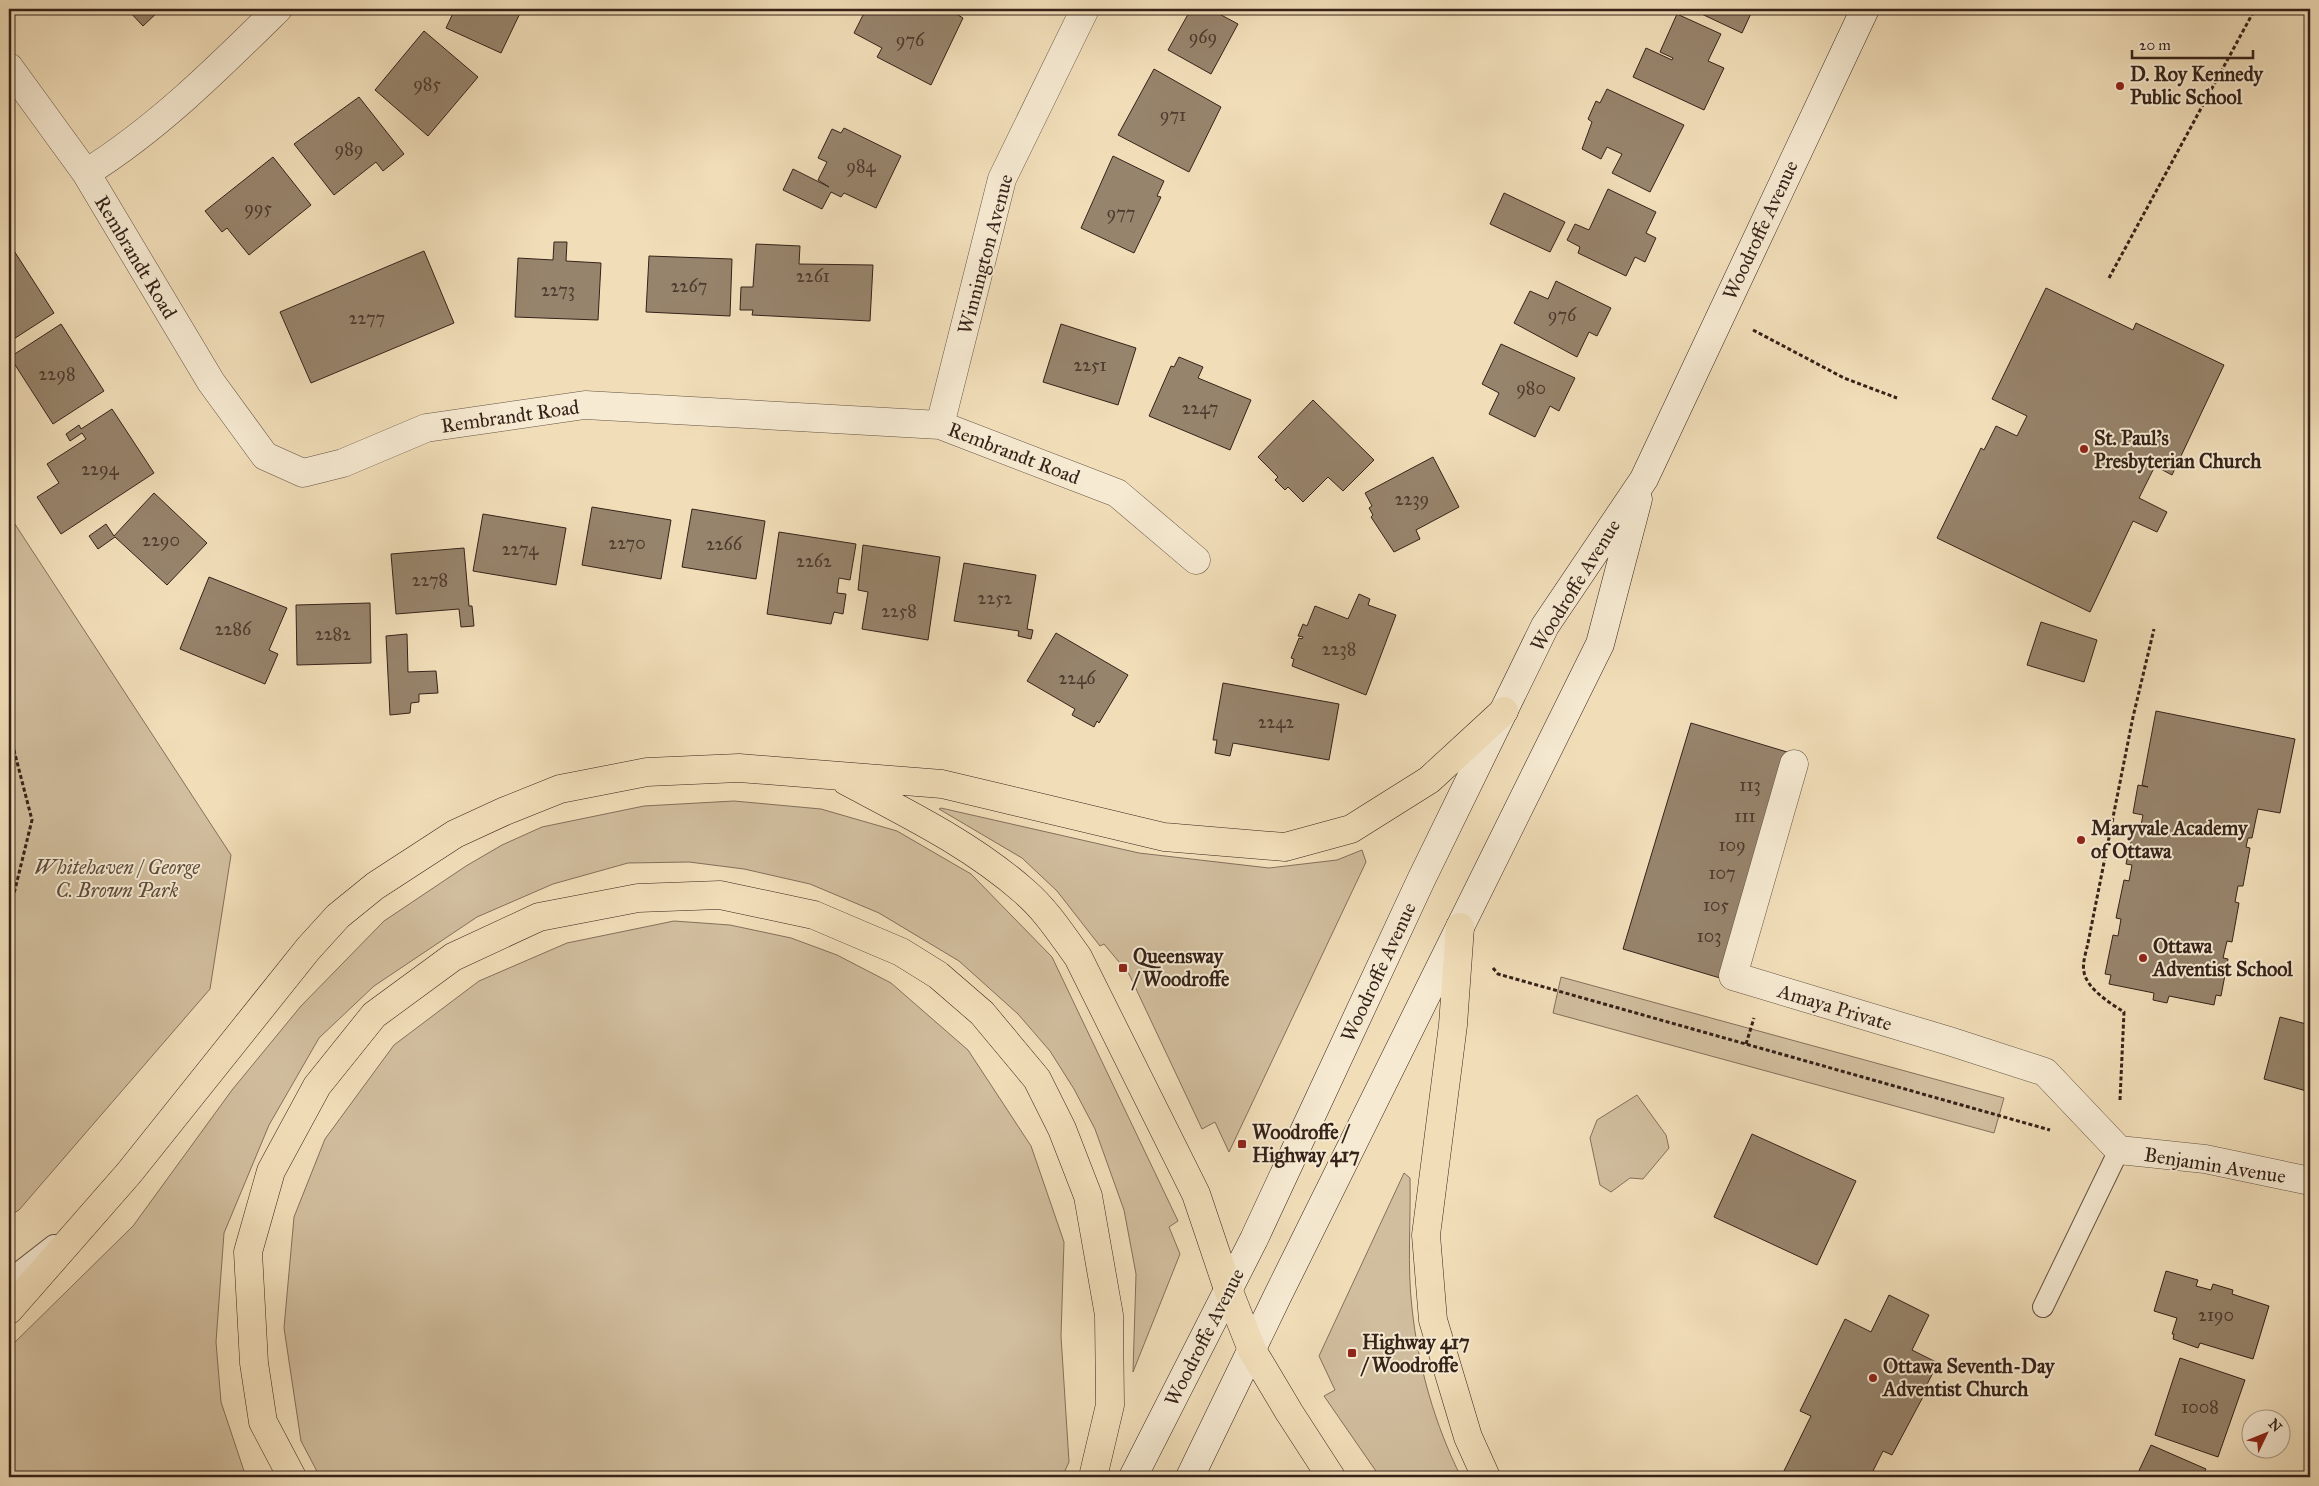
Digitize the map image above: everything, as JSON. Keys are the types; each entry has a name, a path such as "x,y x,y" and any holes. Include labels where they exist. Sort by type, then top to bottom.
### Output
{"highway":[{"path":"9,1310 129,1173 308,949 338,916 375,886 455,834 505,811 560,789 647,772 739,768 942,784 1164,837 1285,848 1351,829 1429,780 1504,711"},
{"path":"836,776 950,836 987,861 1027,893 1054,923 1078,957 1196,1194 1228,1289 1252,1350 1288,1412 1331,1477"},
{"path":"292,1477 263,1422 254,1363 248,1252 272,1171 317,1086 374,1015 453,957 539,917 638,898 720,895 814,915 901,952 938,974 982,1013 1037,1080 1062,1129 1088,1196 1108,1315 1110,1405 1093,1477"},
{"path":"1460,927 1454,1025 1426,1234 1432,1320 1468,1436 1486,1477"}],"street":[{"path":"86,173 124,149 217,69 278,9"},
{"name":"Winnington Avenue","path":"940,424 1002,179 1085,9"},
{"name":"Woodroffe Avenue","path":"1133,1477 1228,1289 1421,880 1545,626 1644,478 1865,9"},
{"name":"Rembrandt Road","path":"9,67 86,173 211,382 265,456 303,472 343,463 426,428 585,405 940,424 1117,493 1196,560"},
{"name":"Woodroffe Avenue","path":"1190,1477 1600,644 1644,478"},
{"name":"Amaya Private","path":"1794,764 1733,976 2045,1072 2119,1150"},
{"name":"Benjamin Avenue","path":"2119,1150 2205,1159 2310,1181"}],"lane":[{"path":"2043,1307 2119,1150"},
{"path":"9,1280 53,1246 129,1173"}],"path":[{"path":"2110,278 2255,9"},
{"path":"2305,9 2310,11"},
{"path":"1721,314 1844,378 1897,398"},
{"path":"2119,1150 2124,1012 2109,1003 2093,987 2084,972 2133,717 2154,629"},
{"path":"9,731 32,820 9,914"},
{"path":"1460,927 1498,974 2056,1132"}],"green space":[{"name":"Whitehaven / George C. Brown Park","path":"9,515 231,855 210,989 19,1210 9,1216"},
{"path":"734,801 821,809 897,831 971,874 1052,957 1178,1221 1169,1227 1180,1254 1133,1372 1136,1274 1124,1210 1095,1129 1074,1089 1050,1051 1018,1014 959,961 879,913 810,884 744,869 689,862 628,863 553,884 477,917 374,986 319,1038 269,1125 224,1233 216,1342 221,1402 246,1477 9,1477 9,1348 133,1226 232,1090 301,1006 384,921 466,866 502,845 542,827 644,806"},
{"path":"939,809 1139,853 1269,868 1337,860 1362,850 1366,862 1229,1152 1215,1122 1202,1129 1129,974 1104,944 1100,946 1057,891 1022,858"},
{"path":"674,921 730,925 791,938 837,955 891,983 968,1050 1031,1146 1064,1242 1061,1336 1069,1462 1062,1477 320,1477 301,1441 284,1328 294,1217 325,1139 394,1045 479,981 567,943"},
{"path":"1561,977 2004,1098 1994,1133 1553,1013"},
{"path":"1637,1095 1666,1135 1669,1148 1643,1179 1630,1178 1611,1192 1600,1185 1590,1138 1597,1120"},
{"path":"1404,1173 1410,1178 1410,1276 1412,1308 1419,1352 1429,1395 1443,1437 1461,1477 1380,1477 1324,1396 1335,1390 1319,1356"}],"building":[{"path":"127,9 161,9 143,26"},
{"path":"455,9 522,9 501,53 446,28"},
{"path":"866,9 961,9 958,15 963,18 931,85 877,57 882,48 854,33"},
{"path":"1191,9 1210,9 1238,24 1211,74 1168,50"},
{"path":"1691,9 1753,9 1742,33"},
{"path":"1677,14 1721,34 1708,61 1724,68 1704,110 1633,77 1646,48 1672,60 1673,58 1660,52"},
{"path":"424,31 478,77 428,136 375,90"},
{"path":"1154,69 1221,107 1189,172 1118,135"},
{"path":"1607,89 1684,125 1650,192 1612,173 1622,154 1607,147 1601,159 1582,149 1592,122 1588,119 1596,101 1600,103"},
{"path":"359,97 404,154 383,171 376,162 334,195 294,144"},
{"path":"844,128 901,156 876,208 844,193 841,197 831,192 822,209 783,190 793,169 829,187 818,180 827,162 818,158 832,129 841,133"},
{"path":"1113,156 1164,181 1157,196 1161,197 1134,253 1081,228"},
{"path":"273,157 311,205 249,255 227,228 222,232 205,211"},
{"path":"1608,189 1656,212 1646,233 1656,238 1645,262 1635,257 1626,276 1578,253 1580,247 1567,240 1575,224 1589,230"},
{"path":"1504,193 1565,222 1550,252 1490,224"},
{"path":"554,242 567,242 566,261 601,263 598,320 515,317 518,258 553,260"},
{"path":"9,243 54,313 9,342"},
{"path":"756,244 800,246 799,264 873,265 870,321 752,315 753,310 740,310 741,287 753,287"},
{"path":"424,251 454,323 311,383 280,312"},
{"path":"649,256 732,259 730,316 646,312"},
{"path":"1556,281 1611,308 1597,336 1589,332 1577,357 1514,323 1530,291 1548,299"},
{"name":"St. Paul’s Presbyterian Church","path":"2046,288 2133,330 2136,323 2224,365 2172,475 2155,466 2139,498 2167,512 2157,532 2133,521 2090,612 1937,538 1981,448 1984,450 1996,426 2017,436 2027,416 1992,399"},
{"path":"61,324 104,391 53,424 10,357"},
{"path":"1061,324 1136,348 1118,405 1043,382"},
{"path":"1501,344 1575,378 1559,411 1550,406 1535,437 1489,414 1499,393 1482,384"},
{"path":"1179,357 1203,367 1198,378 1251,400 1230,450 1149,416 1171,366 1174,367"},
{"path":"1313,400 1374,460 1343,491 1328,477 1303,502 1288,487 1285,490 1275,480 1278,477 1258,457"},
{"path":"112,409 154,473 61,534 37,497 59,483 47,464 86,439 82,433 70,441 66,434 79,425 81,429"},
{"path":"1433,457 1459,507 1416,530 1420,539 1394,552 1371,517 1373,515 1369,508 1372,506 1365,493"},
{"path":"154,493 207,543 167,585 115,537 98,549 89,536 106,524 114,536"},
{"path":"592,507 671,520 661,579 582,565"},
{"path":"692,509 765,521 756,579 682,567"},
{"path":"483,514 566,528 556,585 473,571"},
{"path":"779,532 856,544 850,580 839,578 837,593 846,594 843,614 834,612 831,624 767,614"},
{"path":"863,545 940,557 928,640 862,629 868,592 858,590"},
{"path":"464,548 469,606 472,606 474,626 461,627 459,609 396,614 391,554"},
{"path":"964,563 1036,575 1027,629 1033,630 1031,639 1018,636 1019,631 954,621"},
{"path":"209,577 287,608 269,650 278,654 265,684 180,649"},
{"path":"1359,594 1370,599 1368,605 1396,615 1366,695 1292,666 1294,659 1291,658 1299,638 1302,639 1303,637 1298,636 1303,624 1307,626 1315,606 1348,619"},
{"path":"370,603 371,663 297,665 296,605"},
{"path":"2041,622 2097,640 2084,682 2027,665"},
{"path":"1056,633 1128,675 1099,723 1097,721 1094,727 1072,715 1075,709 1027,681"},
{"path":"407,634 408,672 436,671 438,693 419,694 419,702 411,703 410,713 390,715 386,636"},
{"path":"1223,683 1339,704 1329,760 1233,743 1230,756 1215,753 1217,740 1213,740"},
{"path":"2156,711 2295,739 2280,813 2258,809 2252,838 2248,838 2246,847 2250,848 2243,886 2238,886 2235,902 2239,903 2232,942 2227,941 2223,958 2228,959 2221,996 2216,995 2214,1005 2169,996 2167,1003 2153,1000 2154,993 2109,984 2111,975 2105,974 2113,935 2118,936 2121,919 2116,918 2124,880 2129,881 2132,865 2126,864 2135,824 2141,825 2143,815 2133,813 2138,785 2148,787 2142,785"},
{"path":"1691,723 1787,752 1720,978 1623,949"},
{"path":"2280,1017 2310,1025 2310,1092 2264,1079"},
{"path":"1752,1134 1856,1181 1817,1265 1714,1217"},
{"path":"2166,1271 2198,1280 2196,1286 2211,1290 2213,1284 2233,1290 2232,1294 2269,1306 2253,1359 2200,1343 2198,1348 2173,1339 2174,1334 2172,1334 2177,1318 2154,1311"},
{"name":"Ottawa Seventh-Day Adventist Church","path":"1889,1295 1929,1315 1912,1350 1938,1363 1922,1394 1924,1395 1892,1455 1883,1451 1870,1477 1781,1477 1811,1416 1800,1411 1845,1319 1871,1332"},
{"path":"2180,1358 2245,1380 2218,1457 2155,1435"},
{"path":"2151,1445 2206,1469 2202,1477 2136,1477"}],"place":[{"name":"D. Roy Kennedy Public School","path":"2120,86"},
{"name":"St. Paul’s Presbyterian Church","path":"2084,449"},
{"name":"Maryvale Academy of Ottawa","path":"2081,840"},
{"name":"Ottawa Adventist School","path":"2143,958"},
{"name":"Queensway / Woodroffe","path":"1123,968"},
{"name":"Woodroffe / Highway 417","path":"1242,1144"},
{"name":"Highway 417 / Woodroffe","path":"1352,1353"},
{"name":"Ottawa Seventh-Day Adventist Church","path":"1873,1378"}]}
